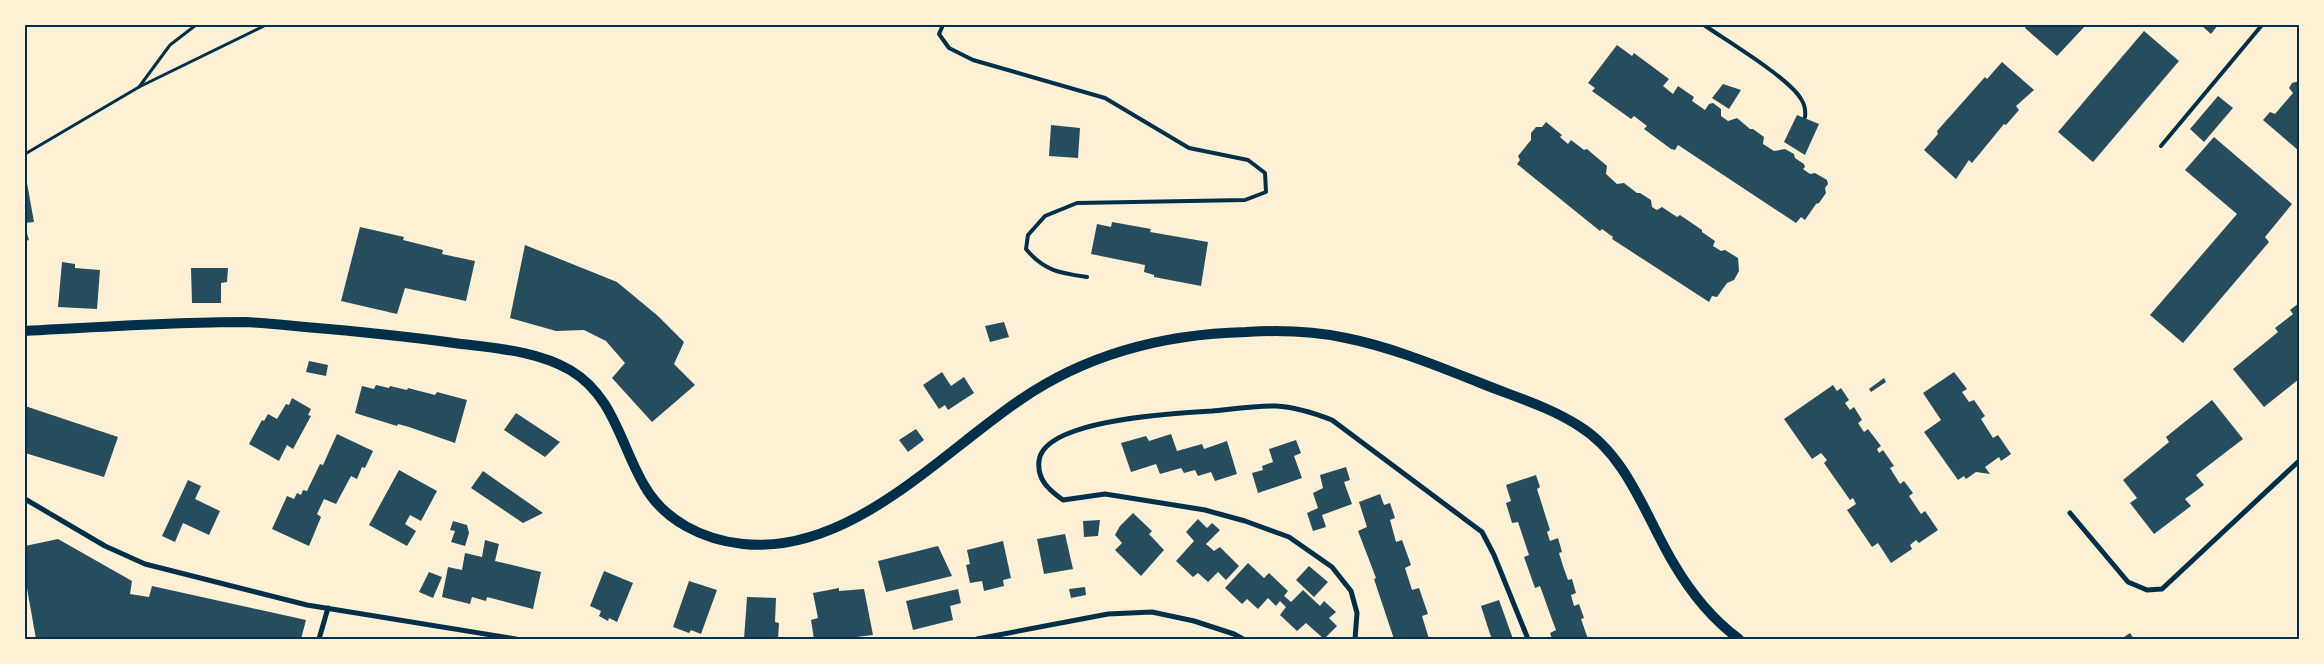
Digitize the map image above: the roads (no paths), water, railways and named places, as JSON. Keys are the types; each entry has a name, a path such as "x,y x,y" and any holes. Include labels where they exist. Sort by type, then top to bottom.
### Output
{"main road":[{"path":"25,331 247,322 416,338 532,355 568,368 583,379 601,397 615,421 646,490 667,513 701,534 726,541 753,544 805,539 828,532 846,523 903,487 1033,391 1074,369 1120,350 1168,338 1223,332 1270,331 1316,333 1348,338 1384,348 1450,371 1542,407 1588,432 1604,448 1627,478 1672,562 1694,594 1713,618 1739,639"}],"street":[{"path":"1354,639 1357,613 1351,591 1332,567 1289,537 1205,510 1105,494 1063,500 1048,488 1038,472 1040,454 1051,441 1067,434 1122,419 1277,406 1306,411 1332,420 1482,532 1494,555 1528,639"},
{"path":"2070,513 2128,582 2147,590 2162,589 2299,461"},
{"path":"25,500 105,546 145,564 328,608 516,639"},
{"path":"319,639 328,608"},
{"path":"977,639 1108,614 1152,612 1194,621 1234,634 1243,639"}],"lane":[{"path":"944,25 939,34 949,48 974,60 1104,98 1189,148 1248,160 1265,173 1266,192 1245,200 1077,203 1045,216 1028,235 1026,250 1036,262 1058,273 1086,277"},
{"path":"1704,25 1788,84 1801,97 1806,108 1805,117"},
{"path":"2160,146 2262,25"}]}
